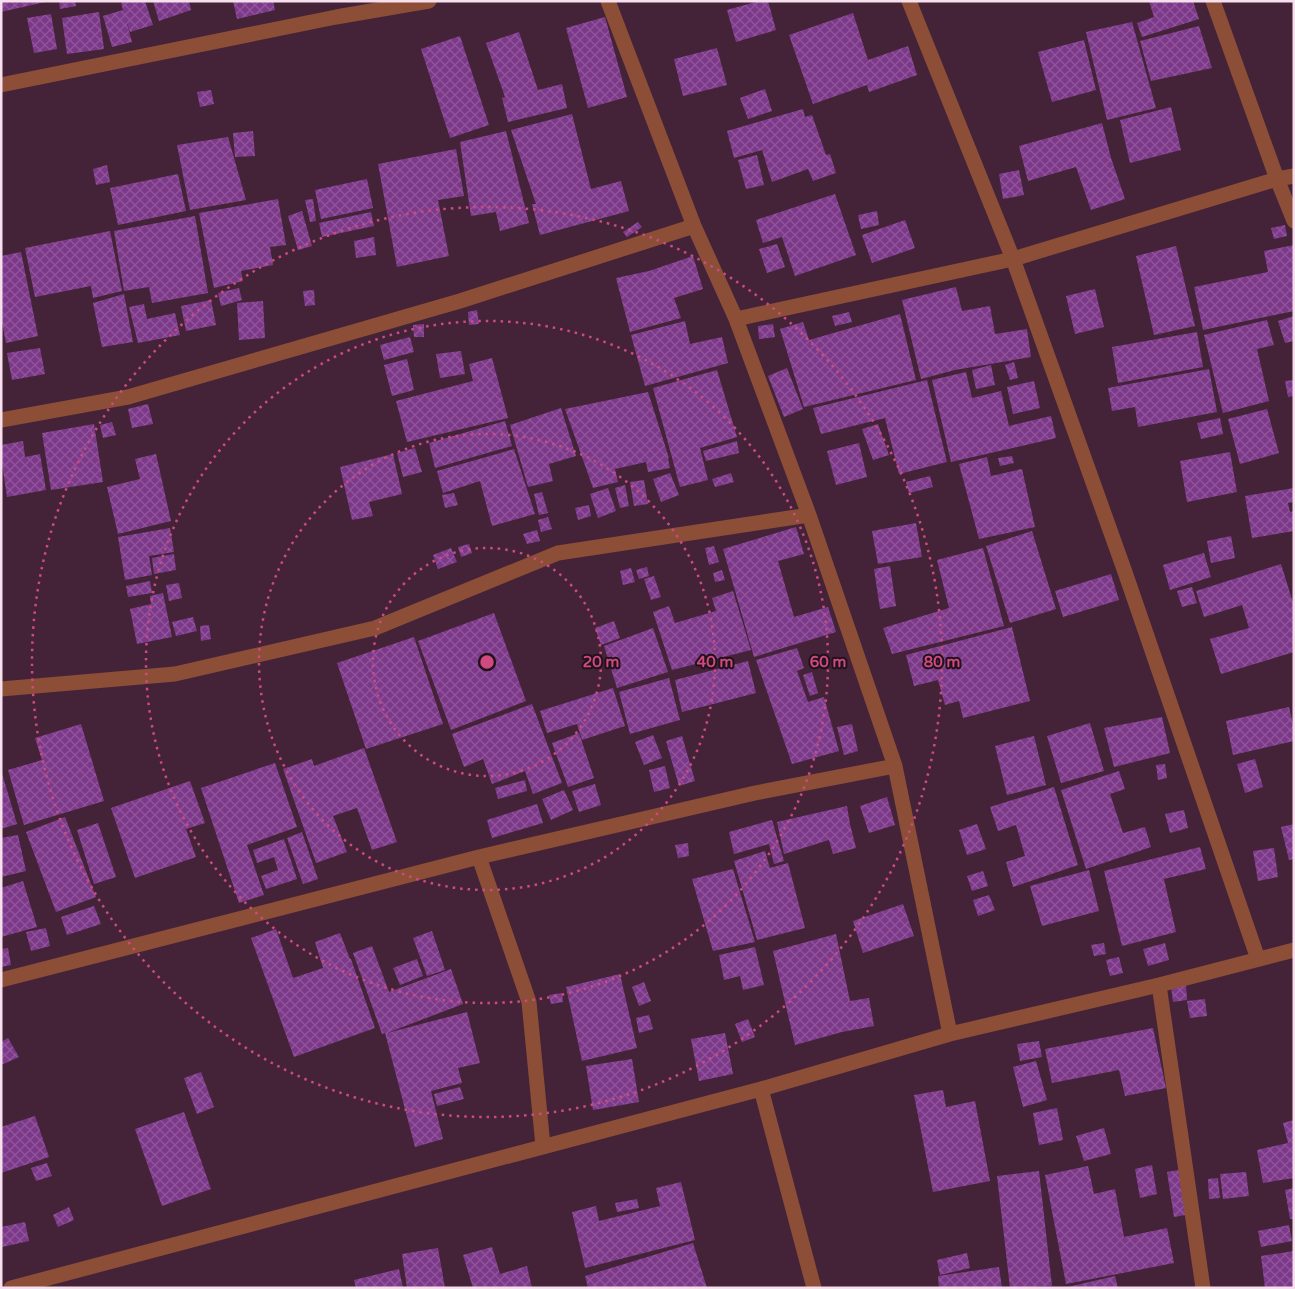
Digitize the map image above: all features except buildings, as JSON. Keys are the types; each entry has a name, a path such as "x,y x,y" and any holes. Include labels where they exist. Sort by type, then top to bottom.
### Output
{"street":[{"path":"1,85 336,17 429,1"},
{"path":"608,1 694,226 736,319 809,515 895,766 950,1034"},
{"path":"909,1 1013,259 1126,572 1258,959"},
{"path":"1213,1 1294,221"},
{"path":"736,319 1013,259 1277,179 1294,176"},
{"path":"1,420 128,398 460,301 694,226"},
{"path":"1,689 175,674 375,628 558,553 809,515"},
{"path":"1,980 479,857 755,793 895,766"},
{"path":"479,857 529,1002 542,1146"},
{"path":"11,1288 761,1089 950,1034 1159,985 1294,950"},
{"path":"1159,985 1203,1288"},
{"path":"761,1089 814,1288"}]}
